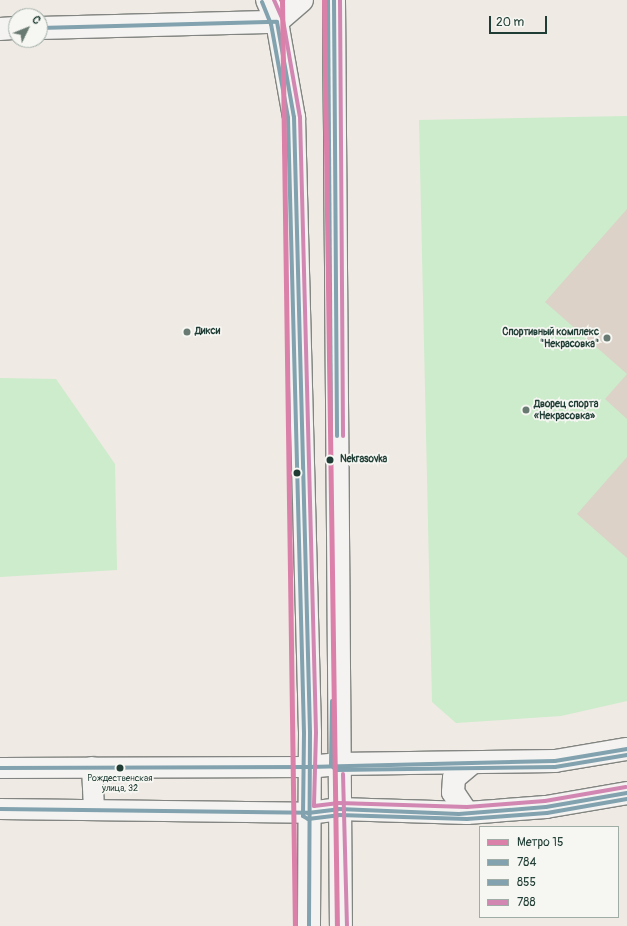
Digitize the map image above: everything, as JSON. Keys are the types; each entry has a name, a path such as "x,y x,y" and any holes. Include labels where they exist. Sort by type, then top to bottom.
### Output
{"main road":[{"path":"267,0 277,22 294,117 309,768 309,926"},
{"path":"48,28 277,22 302,0"},
{"path":"334,0 337,764 341,926"},
{"path":"309,768 337,764 555,761 627,749"},
{"path":"466,813 453,792 454,778 472,763"},
{"path":"308,813 339,809 466,813 546,807 627,793"}],"street":[{"path":"92,767 94,809"},
{"path":"0,768 309,768"},
{"path":"0,809 94,809 308,813"}],"green space":[{"name":"Дворец спорта «Некрасовка»","path":"627,116 627,701 561,716 456,723 432,702 419,120"},
{"path":"0,378 56,379 115,464 117,570 0,577"}],"building":[{"name":"Спортивный комплекс \"Некрасовка\"","path":"627,209 627,374 545,302"},
{"path":"627,374 627,419 605,399"},
{"path":"627,457 627,558 577,514"}],"metro line":[{"name":"15","path":"282,0 295,926"},
{"name":"15","path":"324,0 337,926"}],"transit line":[{"name":"788","path":"274,0 283,20 300,117 316,733 314,806 339,803 467,807 545,801 626,787"},
{"name":"855","path":"328,0 331,437"},
{"name":"784","path":"334,0 337,436"},
{"name":"788","path":"340,0 343,436"},
{"name":"855","path":"262,2 271,24 288,118 304,733 303,816 308,819 339,815 467,819 547,813 627,799"},
{"name":"784","path":"48,28 277,22 294,117 310,733 309,926"},
{"name":"855","path":"332,701 331,765 336,770 555,767 627,755"},
{"name":"784","path":"0,768 309,767 555,761 627,749"},
{"name":"788","path":"343,774 347,926"},
{"name":"784","path":"0,809 308,813 339,809 459,814 546,807 627,793"}],"place":[{"name":"Дикси","path":"187,332"},
{"name":"Спортивный комплекс \"Некрасовка\"","path":"607,338"},
{"name":"Дворец спорта «Некрасовка»","path":"526,410"},
{"name":"Nekrasovka","path":"330,460"},
{"name":"Рождественская улица, 32","path":"120,768"}]}
